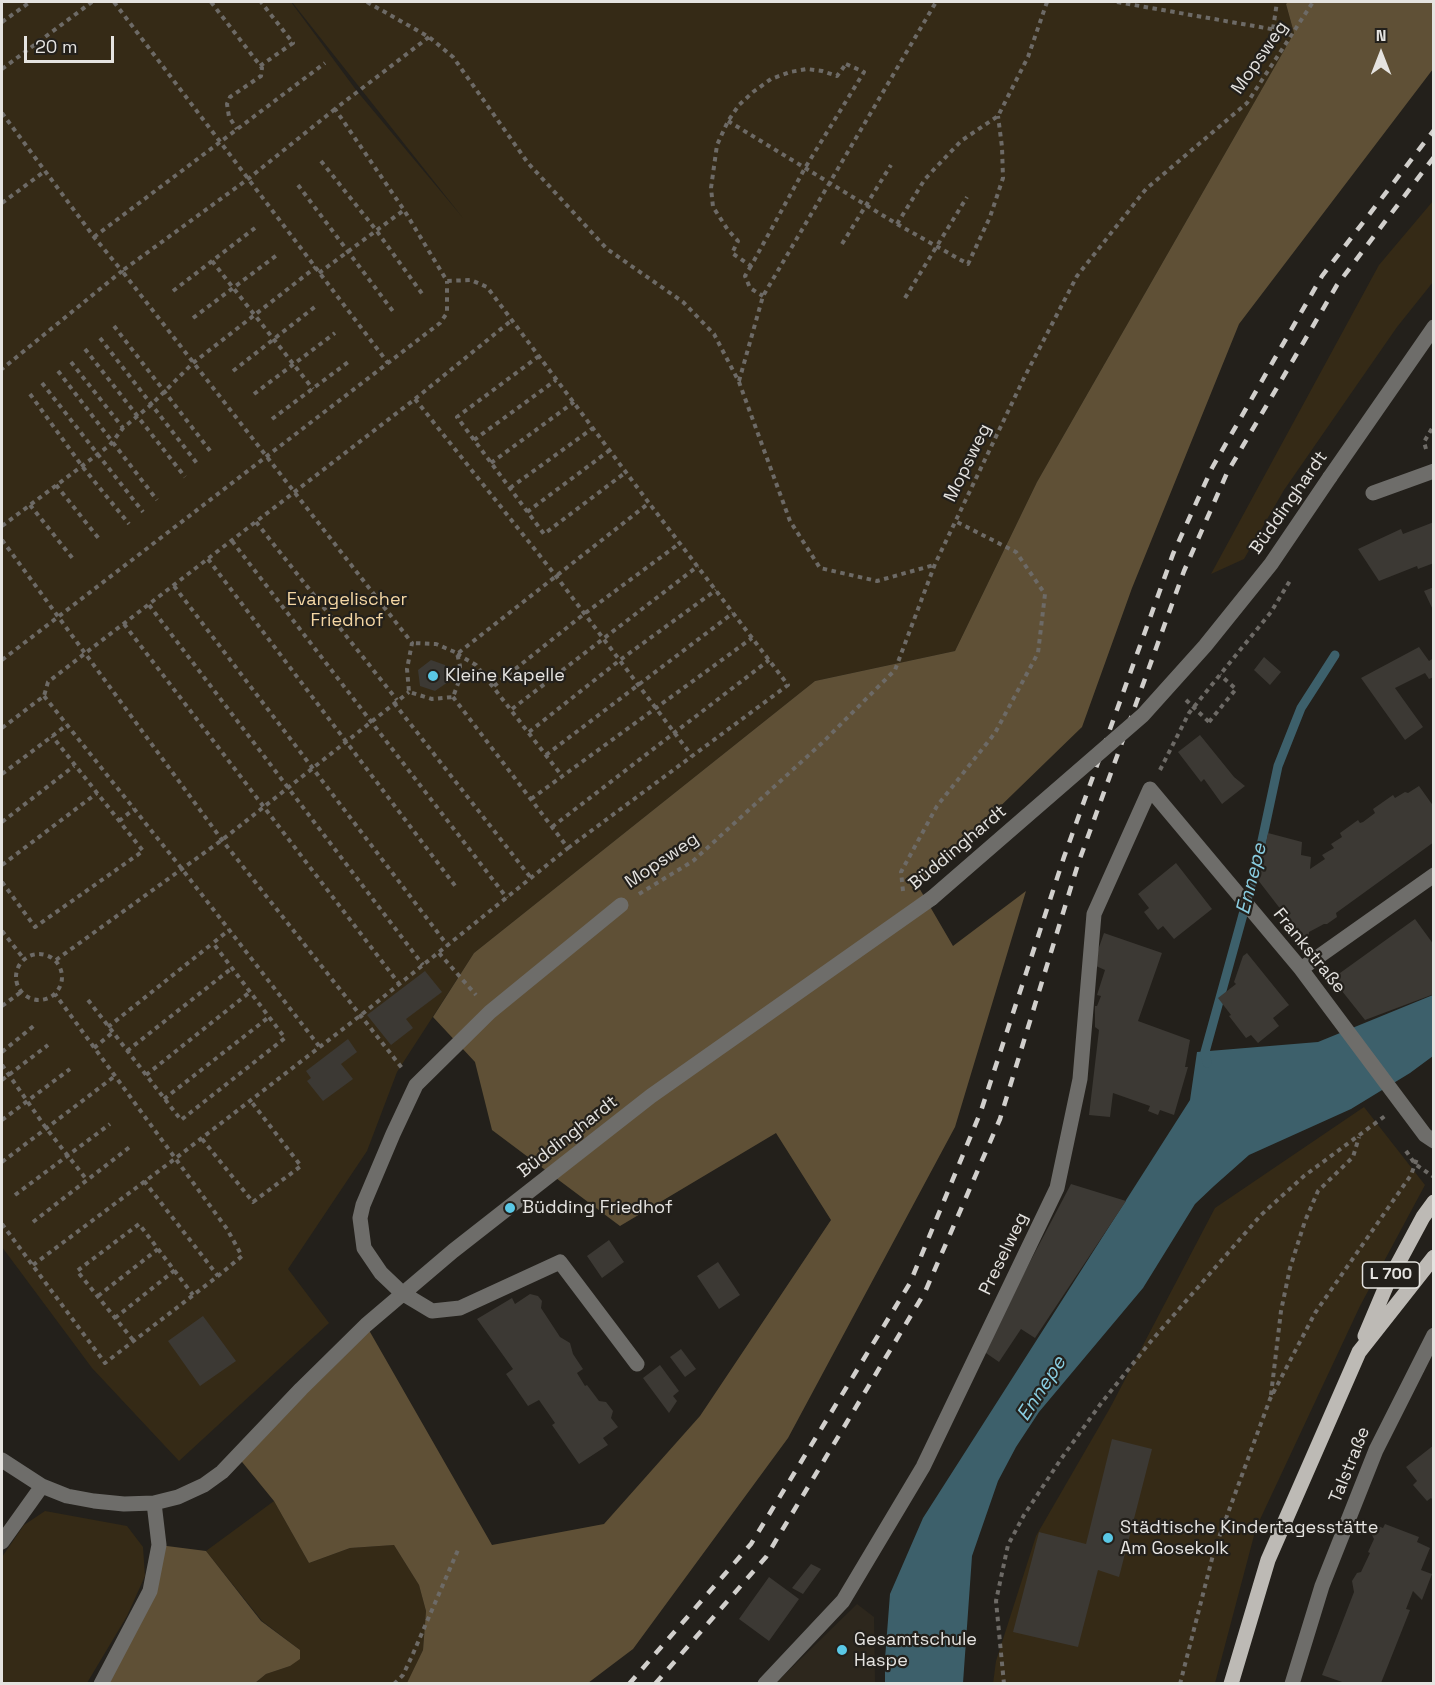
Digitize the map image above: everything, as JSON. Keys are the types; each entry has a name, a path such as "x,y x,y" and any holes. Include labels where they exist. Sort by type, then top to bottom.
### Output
{"main road":[{"name":"L 700","path":"1231,1683 1268,1560 1387,1284 1423,1217 1434,1202"},
{"name":"L 700","path":"1359,1353 1434,1257"}],"street":[{"name":"Büddinghardt","path":"2,1460 42,1486 67,1496 94,1502 124,1504 154,1503 178,1497 204,1485 222,1472 301,1389 402,1293 651,1096 932,898 1143,715 1205,646 1271,564 1434,327"},
{"path":"1373,493 1434,471"},
{"name":"Frankstraße","path":"1150,789 1301,969 1429,1138"},
{"name":"Preselweg","path":"765,1683 843,1601 923,1467 1057,1188 1080,1079 1094,914 1150,789"},
{"path":"1301,969 1434,875"},
{"path":"621,905 490,1012 416,1085 360,1218 364,1248 381,1273 402,1293 432,1311 460,1308 560,1262 637,1364"},
{"name":"Talstraße","path":"1292,1683 1322,1586 1376,1450 1434,1335"},
{"path":"2,1542 42,1486"},
{"path":"101,1683 150,1591 159,1545 154,1503"}],"path":[{"path":"2,22 30,2"},
{"path":"2,69 92,2"},
{"path":"114,2 388,363"},
{"path":"211,2 262,68 261,76 230,97 227,104 229,117 237,129"},
{"path":"260,66 293,44 261,2"},
{"path":"367,2 429,37 453,57 528,163 607,249 683,302 714,334 739,382 790,521 820,568 877,582 935,564"},
{"path":"739,382 763,296 936,2"},
{"path":"897,224 925,179 960,141 998,116 1028,57 1047,2"},
{"path":"1117,2 1294,33"},
{"path":"1273,29 1276,2"},
{"name":"Mopsweg","path":"621,905 693,861 822,742 895,670 935,564 1024,378 1077,276 1146,189 1247,103 1313,2"},
{"path":"2,369 122,272 248,179 429,37"},
{"path":"94,237 325,63"},
{"path":"751,266 732,253 738,241 713,207 711,188 713,167 717,145 728,121 739,105 753,92 771,79 790,72 807,69 837,76 846,64 864,72 805,168 751,266 745,276 750,288 763,296"},
{"path":"2,660 440,323 447,313 447,281 404,210 335,109"},
{"path":"2,113 94,237 412,643 407,669 409,692"},
{"path":"728,121 897,224 968,264 990,217 1003,178 998,116"},
{"path":"321,161 376,230 423,295"},
{"path":"842,244 891,165"},
{"path":"2,203 45,171"},
{"path":"298,185 395,314"},
{"path":"905,298 967,197"},
{"path":"320,273 404,210"},
{"path":"173,291 255,228"},
{"path":"193,318 277,255"},
{"path":"212,261 313,389"},
{"path":"2,526 97,454 193,363 316,267"},
{"path":"33,1265 202,1139 400,985 568,848 788,685 487,286 471,280 447,281"},
{"path":"232,371 316,306"},
{"path":"2,728 44,696 48,682 415,399 512,320"},
{"path":"114,326 211,452"},
{"path":"254,394 292,363 335,333"},
{"path":"99,338 199,466"},
{"path":"85,350 185,477"},
{"path":"539,356 457,417 527,512 544,534 626,472"},
{"path":"272,419 351,360"},
{"path":"70,362 123,428"},
{"path":"58,371 157,500"},
{"path":"474,440 556,380"},
{"path":"42,383 143,512"},
{"path":"30,394 82,466 129,524"},
{"path":"415,399 556,576 692,756"},
{"path":"491,463 574,402"},
{"path":"510,488 593,428"},
{"path":"527,512 610,450"},
{"path":"56,485 100,540"},
{"path":"457,654 650,503"},
{"path":"30,505 74,560"},
{"path":"906,915 901,872 937,806 996,734 1038,653 1045,594 1016,552 956,521"},
{"path":"256,522 531,878"},
{"path":"2,540 222,840 416,1085"},
{"path":"232,541 507,898"},
{"path":"494,686 584,614 680,543"},
{"path":"208,559 456,887"},
{"path":"512,709 698,566"},
{"path":"1150,789 1189,713 1271,612 1294,574"},
{"path":"174,585 311,769 448,946"},
{"path":"529,732 620,660 716,590"},
{"path":"149,605 423,966"},
{"path":"546,755 733,613"},
{"path":"124,624 400,985"},
{"path":"531,799 752,638"},
{"path":"412,643 436,644 476,664 562,776"},
{"path":"453,697 459,681 460,666 457,654"},
{"path":"552,826 769,660"},
{"path":"1170,685 1209,722 1236,689 1220,675"},
{"path":"56,960 222,840 395,701 409,692 432,699 453,697"},
{"path":"44,696 319,1046"},
{"path":"453,697 568,848"},
{"path":"2,774 67,725"},
{"path":"2,882 35,927 143,851 52,736"},
{"path":"2,822 74,766"},
{"path":"2,865 97,793"},
{"path":"119,820 134,809"},
{"path":"108,1027 229,930"},
{"path":"2,931 24,959"},
{"path":"88,1000 181,1120 285,1038 213,943"},
{"path":"439,953 462,978"},
{"path":"34,954 46,954 56,960 62,971 62,984 55,994 44,1000 32,999 21,992 16,981 17,969 24,959 34,954"},
{"path":"127,1051 232,968"},
{"path":"2,1006 21,992"},
{"path":"146,1075 250,992"},
{"path":"2,1224 105,1363 242,1256 227,1229 55,994"},
{"path":"164,1099 269,1017"},
{"path":"2,1052 36,1024"},
{"path":"94,1047 112,1033"},
{"path":"2,1080 48,1046"},
{"path":"2,1065 46,1128 87,1180"},
{"path":"2,1120 70,1069"},
{"path":"2,1162 115,1076"},
{"path":"202,1139 253,1202 301,1166 250,1100"},
{"path":"1004,1683 996,1601 1008,1545 1024,1515 1102,1402 1152,1340 1262,1215 1304,1176 1402,1103"},
{"path":"15,1195 110,1124"},
{"path":"1270,1399 1281,1311 1290,1268 1305,1221 1318,1191 1353,1157 1359,1135"},
{"path":"1180,1683 1214,1551 1270,1399 1315,1313 1411,1175 1429,1138"},
{"path":"33,1222 131,1146"},
{"path":"144,1181 218,1276"},
{"path":"133,1340 77,1271 139,1224 193,1295"},
{"path":"98,1296 158,1249"},
{"path":"115,1318 174,1270"},
{"path":"394,1683 403,1675 458,1550"}],"shaded area":[{"path":"1288,2 1433,2 1433,69 1239,324 1132,588 1082,727 918,886 953,946 1026,891 955,1127 788,1438 633,1649 588,1683 407,1683 423,1650 426,1611 419,1585 394,1545 350,1548 309,1563 274,1501 238,1457 366,1325 492,1545 604,1524 700,1416 831,1220 776,1133 620,1226 492,1130 475,1062 433,1017 474,953 815,681 955,651 1037,482 1294,33 1286,4"},
{"path":"159,1545 206,1551 261,1621 300,1650 300,1659 290,1666 266,1674 255,1683 101,1684 132,1626"},
{"name":"Gesamtschule Haspe","path":"857,1604 874,1617 875,1683 775,1684"}],"green space":[{"name":"Evangelischer Friedhof","path":"2,2 291,2 356,90 463,218 292,2 1288,2 1286,4 1294,33 1037,482 955,651 815,681 474,953 397,1072 367,1151 288,1269 329,1323 179,1461 92,1368 2,1247"},
{"path":"1433,201 1433,282 1397,327 1284,490 1244,559 1211,574 1379,265"},
{"path":"1364,1107 1425,1185 1360,1306 1256,1528 1215,1683 993,1684 996,1661 1036,1536 1110,1408 1215,1208"},
{"path":"274,1501 309,1563 350,1548 394,1545 419,1585 426,1611 423,1650 407,1684 255,1683 266,1674 290,1666 300,1650 262,1621 206,1551"},
{"path":"45,1511 127,1526 143,1547 145,1576 127,1616 87,1683 2,1683 2,1557 24,1525"}],"water":[{"path":"1433,995 1433,1056 1351,1109 1249,1155 1214,1186 1195,1204 1143,1288 1039,1412 1016,1447 998,1481 972,1556 963,1683 885,1684 890,1594 923,1518 1190,1100 1197,1052 1318,1042"}],"building":[{"path":"1434,522 1434,563 1418,569 1417,566 1379,581 1358,549 1401,529 1403,534"},
{"path":"1434,587 1434,612 1424,591"},
{"path":"1419,647 1429,661 1434,658 1434,677 1429,679 1425,673 1395,688 1423,727 1405,740 1361,678"},
{"path":"1264,657 1281,672 1270,685 1254,670"},
{"name":"Kleine Kapelle","path":"431,660 445,665 448,682 435,691 420,686 418,670"},
{"path":"1200,735 1234,777 1245,786 1222,804 1204,779 1201,782 1178,752"},
{"path":"1419,786 1434,807 1434,842 1336,913 1337,917 1309,932 1308,940 1299,943 1295,941 1292,934 1295,928 1258,880 1268,833 1302,842 1301,855 1311,857 1310,869 1325,859 1322,855 1334,848 1331,844 1342,837 1340,833 1358,820 1360,823 1363,822 1375,813 1373,809 1393,795 1395,798"},
{"path":"1176,863 1212,909 1174,939 1163,926 1158,930 1144,912 1149,908 1138,894"},
{"path":"1415,919 1434,945 1434,994 1365,1020 1338,986 1340,973"},
{"path":"1104,933 1162,953 1138,1021 1190,1040 1185,1067 1188,1067 1174,1115 1160,1110 1158,1115 1148,1111 1150,1106 1113,1093 1110,1117 1089,1115 1099,1030 1095,1027 1095,1006 1101,996 1097,995 1105,970 1096,966 1098,950"},
{"path":"1247,953 1289,1005 1273,1018 1279,1026 1258,1043 1251,1035 1246,1038 1218,998 1236,984 1234,982 1243,956"},
{"path":"425,971 442,992 406,1019 413,1028 391,1045 367,1015"},
{"path":"348,1039 357,1052 341,1064 353,1079 323,1101 307,1081 311,1078 306,1071"},
{"path":"1071,1184 1126,1201 1035,1338 1021,1329 999,1362 983,1351"},
{"path":"609,1240 624,1262 602,1278 587,1256"},
{"path":"718,1262 740,1295 719,1309 697,1276"},
{"path":"530,1294 538,1296 542,1301 541,1308 560,1337 570,1343 573,1354 583,1369 577,1373 599,1401 606,1402 613,1411 611,1418 618,1427 603,1438 608,1445 579,1464 552,1425 555,1423 539,1400 528,1406 506,1374 513,1369 477,1319 512,1298 515,1304"},
{"path":"203,1316 236,1361 200,1386 168,1341"},
{"path":"681,1349 696,1369 685,1377 670,1357"},
{"path":"660,1365 679,1391 673,1396 677,1401 669,1413 643,1378"},
{"name":"Städtische Kindertagesstätte Am Gosekolk","path":"1112,1439 1152,1449 1119,1577 1098,1570 1078,1647 1013,1632 1039,1532 1086,1544"},
{"path":"1434,1445 1434,1501 1431,1498 1427,1501 1413,1485 1417,1481 1406,1467"},
{"path":"1385,1524 1419,1537 1417,1542 1430,1548 1421,1570 1432,1574 1422,1600 1413,1591 1406,1609 1410,1610 1381,1683 1345,1683 1322,1675 1354,1592 1352,1581 1357,1573 1361,1572 1370,1553 1368,1552 1374,1539 1371,1533 1374,1528 1378,1526 1383,1528"},
{"path":"811,1564 821,1569 803,1594 792,1588"},
{"path":"769,1577 799,1599 769,1641 739,1619"}],"waterway":[{"name":"Ennepe","path":"1207,1063 1205,1052 1257,864 1278,766 1301,708 1335,655"}],"railway":[{"path":"629,1684 751,1544 910,1283 981,1111 1064,857 1173,554 1212,468 1322,276 1434,130"},
{"path":"655,1684 766,1557 925,1292 1000,1119 1078,864 1184,571 1227,473 1337,285 1434,157"}],"place":[{"name":"Kleine Kapelle","path":"433,676"},
{"name":"Büdding Friedhof","path":"510,1208"},
{"name":"Städtische Kindertagesstätte Am Gosekolk","path":"1108,1538"},
{"name":"Gesamtschule Haspe","path":"842,1650"}]}
